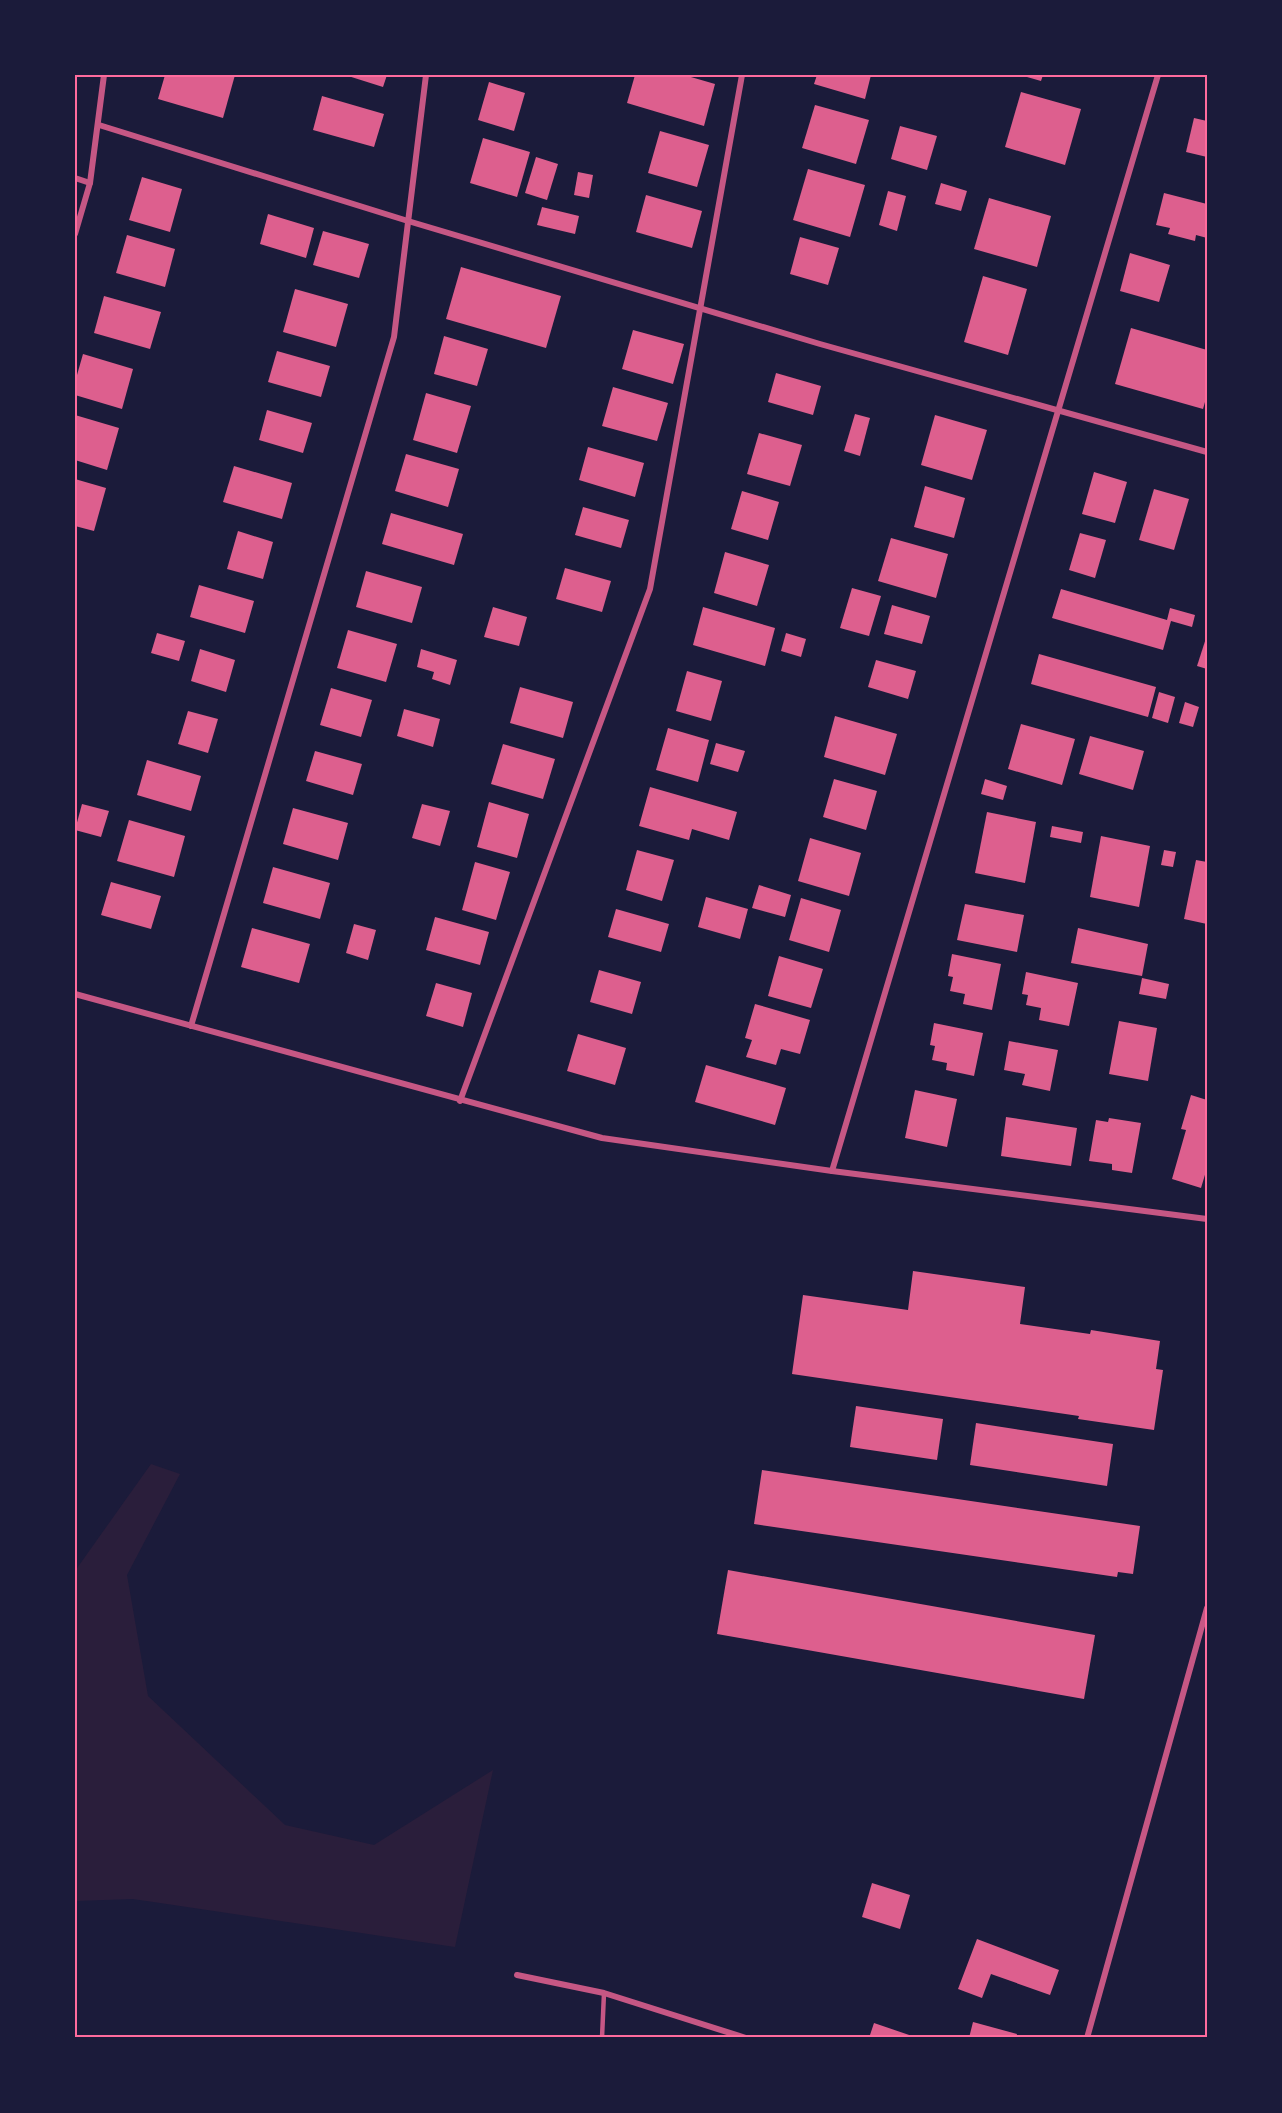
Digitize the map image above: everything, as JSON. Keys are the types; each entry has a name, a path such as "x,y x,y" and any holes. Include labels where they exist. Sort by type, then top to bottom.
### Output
{"street":[{"path":"75,234 90,183 104,75"},
{"path":"191,1026 394,337 426,75"},
{"path":"460,1101 650,589 702,309 742,75"},
{"path":"832,1171 1158,75"},
{"path":"99,125 408,221 820,344 1207,452"},
{"path":"75,178 90,183"},
{"path":"75,994 602,1138 832,1171 1207,1219"},
{"path":"1087,2038 1207,1608"},
{"path":"517,1975 604,1993 746,2038"}],"lane":[{"path":"602,2038 604,1993"}],"shaded area":[{"path":"151,1464 180,1474 127,1575 148,1696 285,1825 374,1845 493,1770 455,1947 133,1899 75,1901 75,1571"}],"building":[{"path":"165,75 235,75 223,118 158,99"},
{"path":"345,75 387,75 383,87"},
{"path":"635,75 684,75 715,84 704,126 627,103"},
{"path":"817,75 871,75 865,99 814,84"},
{"path":"1020,75 1043,75 1041,81"},
{"path":"489,82 525,93 514,131 478,120"},
{"path":"1021,92 1081,109 1065,165 1005,147"},
{"path":"322,96 384,114 374,147 313,130"},
{"path":"815,105 869,120 856,164 802,148"},
{"path":"1194,118 1207,121 1207,157 1186,152"},
{"path":"900,126 937,136 927,170 891,159"},
{"path":"660,131 709,145 697,187 648,173"},
{"path":"483,138 530,152 517,197 470,183"},
{"path":"536,157 558,164 547,200 525,193"},
{"path":"808,169 865,185 850,237 793,220"},
{"path":"578,172 593,175 589,198 574,195"},
{"path":"142,177 182,189 170,232 129,220"},
{"path":"941,183 967,191 961,211 935,204"},
{"path":"888,191 906,196 897,231 879,225"},
{"path":"1164,193 1207,204 1207,238 1196,235 1195,241 1168,234 1170,228 1156,225"},
{"path":"646,195 702,211 692,248 636,232"},
{"path":"989,198 1051,216 1037,267 974,249"},
{"path":"542,207 579,216 575,234 537,225"},
{"path":"268,214 314,228 306,258 260,244"},
{"path":"323,231 369,244 359,278 313,265"},
{"path":"127,235 175,249 165,287 116,273"},
{"path":"800,237 839,248 828,285 790,274"},
{"path":"1130,253 1170,265 1159,302 1120,291"},
{"path":"461,267 561,296 546,348 446,319"},
{"path":"983,276 1027,289 1008,355 964,342"},
{"path":"295,289 348,304 336,347 283,332"},
{"path":"104,296 161,312 150,349 94,333"},
{"path":"1131,328 1207,350 1207,395 1203,409 1115,384"},
{"path":"633,330 684,344 673,384 622,369"},
{"path":"444,336 488,349 477,386 434,374"},
{"path":"277,351 330,366 321,397 268,382"},
{"path":"83,354 133,369 122,409 75,395 75,382"},
{"path":"776,373 821,386 813,415 768,402"},
{"path":"613,387 668,403 657,441 602,426"},
{"path":"426,393 471,406 457,453 413,440"},
{"path":"267,410 312,423 303,453 259,440"},
{"path":"855,414 870,418 860,456 844,451"},
{"path":"75,415 119,428 107,470 75,460"},
{"path":"935,415 987,430 972,480 921,465"},
{"path":"759,433 802,445 790,486 747,474"},
{"path":"588,447 644,463 635,497 579,480"},
{"path":"406,454 459,469 448,507 395,491"},
{"path":"234,466 292,483 282,519 223,502"},
{"path":"1094,472 1127,482 1115,523 1082,514"},
{"path":"75,479 106,488 94,531 75,526"},
{"path":"925,486 965,498 954,538 914,527"},
{"path":"1154,489 1189,499 1174,550 1139,540"},
{"path":"742,491 779,502 768,540 731,529"},
{"path":"583,507 629,520 621,548 575,535"},
{"path":"391,513 463,534 454,565 382,544"},
{"path":"238,531 273,542 263,579 227,569"},
{"path":"1080,533 1106,540 1095,578 1069,570"},
{"path":"891,538 948,554 936,598 878,581"},
{"path":"725,552 769,565 757,606 714,593"},
{"path":"565,568 611,581 602,612 556,599"},
{"path":"366,571 422,587 412,623 356,607"},
{"path":"199,585 254,601 245,633 190,617"},
{"path":"852,588 881,596 869,636 840,628"},
{"path":"1061,589 1167,620 1170,608 1195,615 1192,627 1171,621 1163,650 1052,618"},
{"path":"892,605 930,616 922,644 884,634"},
{"path":"493,607 527,617 519,646 484,637"},
{"path":"703,607 775,628 765,666 693,645"},
{"path":"348,630 397,644 386,682 337,668"},
{"path":"157,633 185,641 179,661 151,653"},
{"path":"786,633 806,639 801,657 781,651"},
{"path":"1207,635 1207,669 1197,666"},
{"path":"200,649 235,660 226,692 191,681"},
{"path":"421,649 457,660 450,685 432,679 434,672 417,667"},
{"path":"1039,654 1156,687 1148,717 1031,684"},
{"path":"876,660 916,671 908,699 868,687"},
{"path":"687,671 722,681 711,721 676,711"},
{"path":"520,687 573,702 563,738 510,723"},
{"path":"331,688 372,700 361,737 320,725"},
{"path":"1159,692 1175,697 1168,723 1152,718"},
{"path":"1185,702 1199,707 1193,727 1179,723"},
{"path":"404,709 440,719 433,747 397,736"},
{"path":"188,711 218,719 208,753 178,744"},
{"path":"835,716 897,734 885,775 824,757"},
{"path":"1021,724 1075,739 1062,785 1008,769"},
{"path":"668,728 709,740 698,782 656,770"},
{"path":"1090,736 1144,751 1133,790 1079,774"},
{"path":"716,743 745,751 738,772 710,764"},
{"path":"503,744 555,759 543,799 491,784"},
{"path":"315,751 362,764 353,795 306,781"},
{"path":"147,760 201,776 191,811 137,795"},
{"path":"834,779 877,791 866,830 823,817"},
{"path":"985,779 1007,786 1003,800 981,794"},
{"path":"650,787 737,812 729,840 692,829 689,840 639,826"},
{"path":"489,802 529,814 517,858 477,847"},
{"path":"82,804 109,811 101,837 75,830"},
{"path":"422,804 450,811 440,846 412,838"},
{"path":"293,808 348,823 338,860 283,844"},
{"path":"987,812 1036,822 1025,883 975,873"},
{"path":"129,820 185,836 174,877 117,861"},
{"path":"1052,826 1083,832 1081,843 1050,837"},
{"path":"1101,836 1150,846 1139,907 1090,897"},
{"path":"810,838 861,853 849,896 798,881"},
{"path":"637,850 674,860 662,901 626,890"},
{"path":"1164,850 1176,852 1173,867 1161,865"},
{"path":"1196,860 1207,862 1207,924 1184,919"},
{"path":"475,862 510,872 496,920 462,910"},
{"path":"273,867 330,883 320,919 263,903"},
{"path":"111,882 161,896 151,929 101,915"},
{"path":"759,885 791,895 785,917 752,908"},
{"path":"706,897 748,909 740,939 698,927"},
{"path":"801,898 841,910 829,952 789,940"},
{"path":"965,904 1024,915 1017,952 957,940"},
{"path":"616,909 669,924 661,952 608,937"},
{"path":"435,917 489,932 480,965 426,950"},
{"path":"354,924 376,930 368,960 346,953"},
{"path":"252,928 310,944 299,983 241,967"},
{"path":"1078,928 1148,944 1142,976 1071,963"},
{"path":"952,954 1001,964 992,1010 963,1004 965,994 950,991 953,977 948,976"},
{"path":"779,956 823,969 811,1008 768,996"},
{"path":"599,970 641,982 632,1014 590,1002"},
{"path":"1026,972 1078,983 1069,1026 1039,1020 1041,1008 1026,1005 1028,995 1022,994"},
{"path":"1142,978 1169,984 1166,999 1139,994"},
{"path":"436,983 472,993 463,1027 426,1016"},
{"path":"755,1004 810,1020 800,1054 781,1049 776,1065 746,1057 752,1040 745,1038"},
{"path":"1119,1021 1157,1028 1148,1081 1109,1074"},
{"path":"934,1023 983,1033 974,1076 946,1070 947,1063 932,1060 935,1046 930,1045"},
{"path":"578,1034 626,1048 615,1085 567,1071"},
{"path":"1009,1041 1058,1050 1050,1091 1022,1085 1025,1074 1004,1070"},
{"path":"706,1065 786,1088 775,1125 695,1102"},
{"path":"915,1090 957,1099 947,1147 905,1138"},
{"path":"1191,1095 1207,1100 1207,1168 1201,1188 1172,1179 1186,1130 1181,1129"},
{"path":"1006,1117 1077,1128 1071,1166 1001,1156"},
{"path":"1109,1118 1141,1123 1132,1173 1112,1170 1112,1164 1089,1161 1096,1120 1108,1122"},
{"path":"913,1271 1025,1287 1020,1324 1090,1334 1091,1330 1160,1341 1156,1369 1163,1370 1154,1430 1078,1419 1079,1416 792,1374 803,1295 908,1310"},
{"path":"856,1406 943,1419 937,1460 850,1447"},
{"path":"976,1423 1113,1444 1107,1486 970,1465"},
{"path":"762,1470 1140,1526 1133,1574 1118,1572 1117,1577 754,1524"},
{"path":"728,1570 1095,1635 1084,1699 717,1634"},
{"path":"872,1883 910,1895 900,1929 862,1917"},
{"path":"977,1939 1059,1970 1050,1995 991,1974 982,1998 958,1989"},
{"path":"973,2022 1017,2034 1016,2038 969,2038"},
{"path":"874,2023 918,2038 869,2038"}]}
